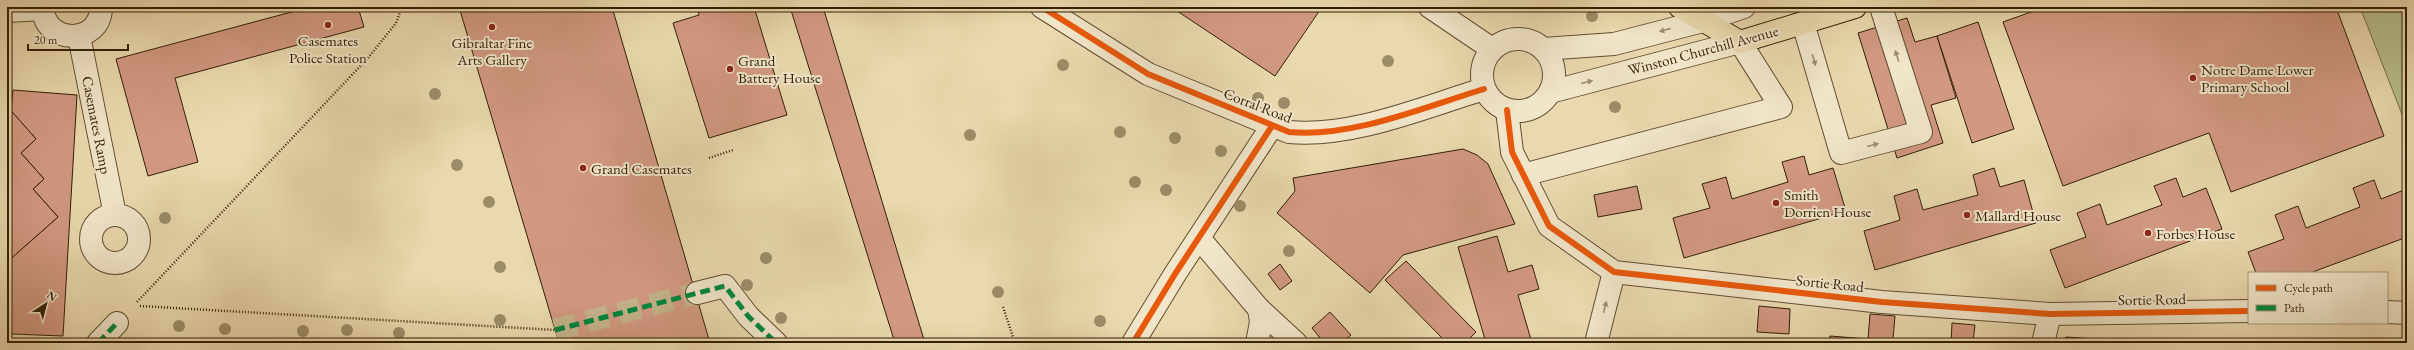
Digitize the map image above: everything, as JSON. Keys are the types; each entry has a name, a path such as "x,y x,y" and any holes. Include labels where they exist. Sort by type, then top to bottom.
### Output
{"main road":[{"path":"1680,7 1740,42"},
{"name":"Winston Churchill Avenue","path":"1740,42 1855,7"}],"street":[{"path":"7,11 43,8 46,21 54,31 62,35 79,36 86,34 96,25 101,7"},
{"name":"Corral Road","path":"1042,7 1148,74 1289,132 1311,134 1356,126 1484,89"},
{"path":"1430,7 1492,50"},
{"path":"1543,49 1614,44 1703,20 1744,7"},
{"path":"1803,23 1841,153 1921,132 1881,7"},
{"name":"Casemates Ramp","path":"79,36 115,215"},
{"path":"1517,39 1534,43 1543,49 1553,70 1553,81 1550,92 1542,102 1532,108 1520,111 1507,110 1490,98 1484,89 1482,68 1486,58 1492,50 1501,43 1517,39"},
{"path":"1523,175 1782,107 1740,42"},
{"name":"Winston Churchill Avenue","path":"1550,92 1695,52 1740,42"},
{"name":"Sortie Road","path":"1507,110 1512,152 1550,226 1614,272 1882,302 2050,314 2248,312"},
{"path":"1133,343 1272,126"},
{"path":"1199,238 1259,309 1296,343"},
{"path":"1596,343 1614,272"},
{"path":"697,293 725,286 748,316 776,343"},
{"path":"1257,343 1260,322 1259,309"},
{"path":"2388,312 2407,312"},
{"path":"2043,343 2050,314"},
{"path":"98,343 117,323"},
{"path":"1274,343 1280,343"}],"path":[{"path":"402,7 396,23 368,58 134,306 555,330"},
{"path":"708,158 733,150"},
{"path":"1003,307 1015,343"}],"green space":[{"path":"2360,7 2407,7 2407,127"}],"building":[{"path":"310,7 358,7 364,27 175,78 198,162 148,176 116,59"},
{"name":"Grand Casemates","path":"459,7 612,7 710,343 559,343"},
{"name":"Grand Battery House","path":"697,7 754,7 787,115 709,138 673,23 699,15"},
{"path":"790,7 823,7 925,343 895,343"},
{"path":"1171,7 1322,7 1275,76"},
{"name":"Notre Dame Lower Primary School","path":"2045,7 2336,7 2384,136 2231,192 2209,133 2063,186 2003,22"},
{"path":"1907,18 1915,42 1937,36 1956,98 1931,105 1943,143 1897,158 1858,33"},
{"path":"1978,22 2014,129 1972,143 1937,36"},
{"path":"13,90 77,95 63,336 12,334 7,329 7,262 58,217 33,189 44,179 21,153 36,139 11,111"},
{"path":"7,106 36,139 21,153 44,179 33,189 58,217 7,262"},
{"path":"1463,149 1477,155 1488,164 1515,224 1403,255 1370,293 1277,213 1295,191 1293,178"},
{"name":"Smith Dorrien House","path":"1804,156 1809,175 1833,168 1846,211 1684,258 1673,218 1710,208 1702,184 1726,177 1732,199 1788,182 1782,162"},
{"name":"Mallard House","path":"1994,168 2000,187 2024,180 2036,223 1875,270 1864,231 1900,220 1894,196 1917,189 1923,210 1978,195 1973,175"},
{"name":"Forbes House","path":"2176,178 2183,197 2206,188 2222,229 2065,288 2050,250 2086,237 2077,213 2100,204 2107,225 2162,205 2154,186"},
{"path":"2374,180 2381,199 2404,190 2407,197 2407,237 2313,272 2256,272 2248,252 2284,239 2275,215 2298,206 2306,228 2360,207 2353,188"},
{"path":"1637,186 1642,209 1598,217 1594,195"},
{"path":"1497,236 1508,272 1532,265 1539,289 1518,295 1532,343 1486,343 1458,247"},
{"path":"1406,261 1476,332 1465,343 1447,343 1385,280"},
{"path":"1280,264 1292,281 1280,290 1268,274"},
{"path":"1759,306 1790,309 1789,334 1757,332"},
{"path":"1330,312 1351,335 1342,343 1324,343 1312,328"},
{"path":"1870,314 1895,316 1893,339 1942,343 1829,343 1830,336 1868,339"},
{"path":"1952,323 1975,325 1973,343 1951,343"},
{"path":"2066,337 2138,342 2138,343 2065,343"},
{"path":"1163,339 1198,339 1198,343 1163,343"},
{"path":"2216,339 2218,343 2204,343"},
{"path":"2300,339 2302,343 2289,343"},
{"path":"164,341 194,343 164,343"}],"tunnel":[{"path":"555,330 697,293"}],"marked path":[{"path":"555,330 725,286 748,316 776,343"},
{"path":"98,343 117,323"}],"cycle path":[{"path":"1042,7 1148,74 1289,132 1313,133 1363,126 1388,120 1484,89"},
{"path":"1507,110 1512,152 1549,226 1614,272 1882,302 2050,314 2248,311"},
{"path":"1133,343 1175,274 1272,126"}],"place":[{"name":"Casemates Police Station","path":"328,25"},
{"name":"Gibraltar Fine Arts Gallery","path":"492,27"},
{"name":"Grand Battery House","path":"730,69"},
{"name":"Notre Dame Lower Primary School","path":"2193,78"},
{"name":"Grand Casemates","path":"583,168"},
{"name":"Smith Dorrien House","path":"1776,203"},
{"name":"Mallard House","path":"1967,215"},
{"name":"Forbes House","path":"2148,233"}]}
